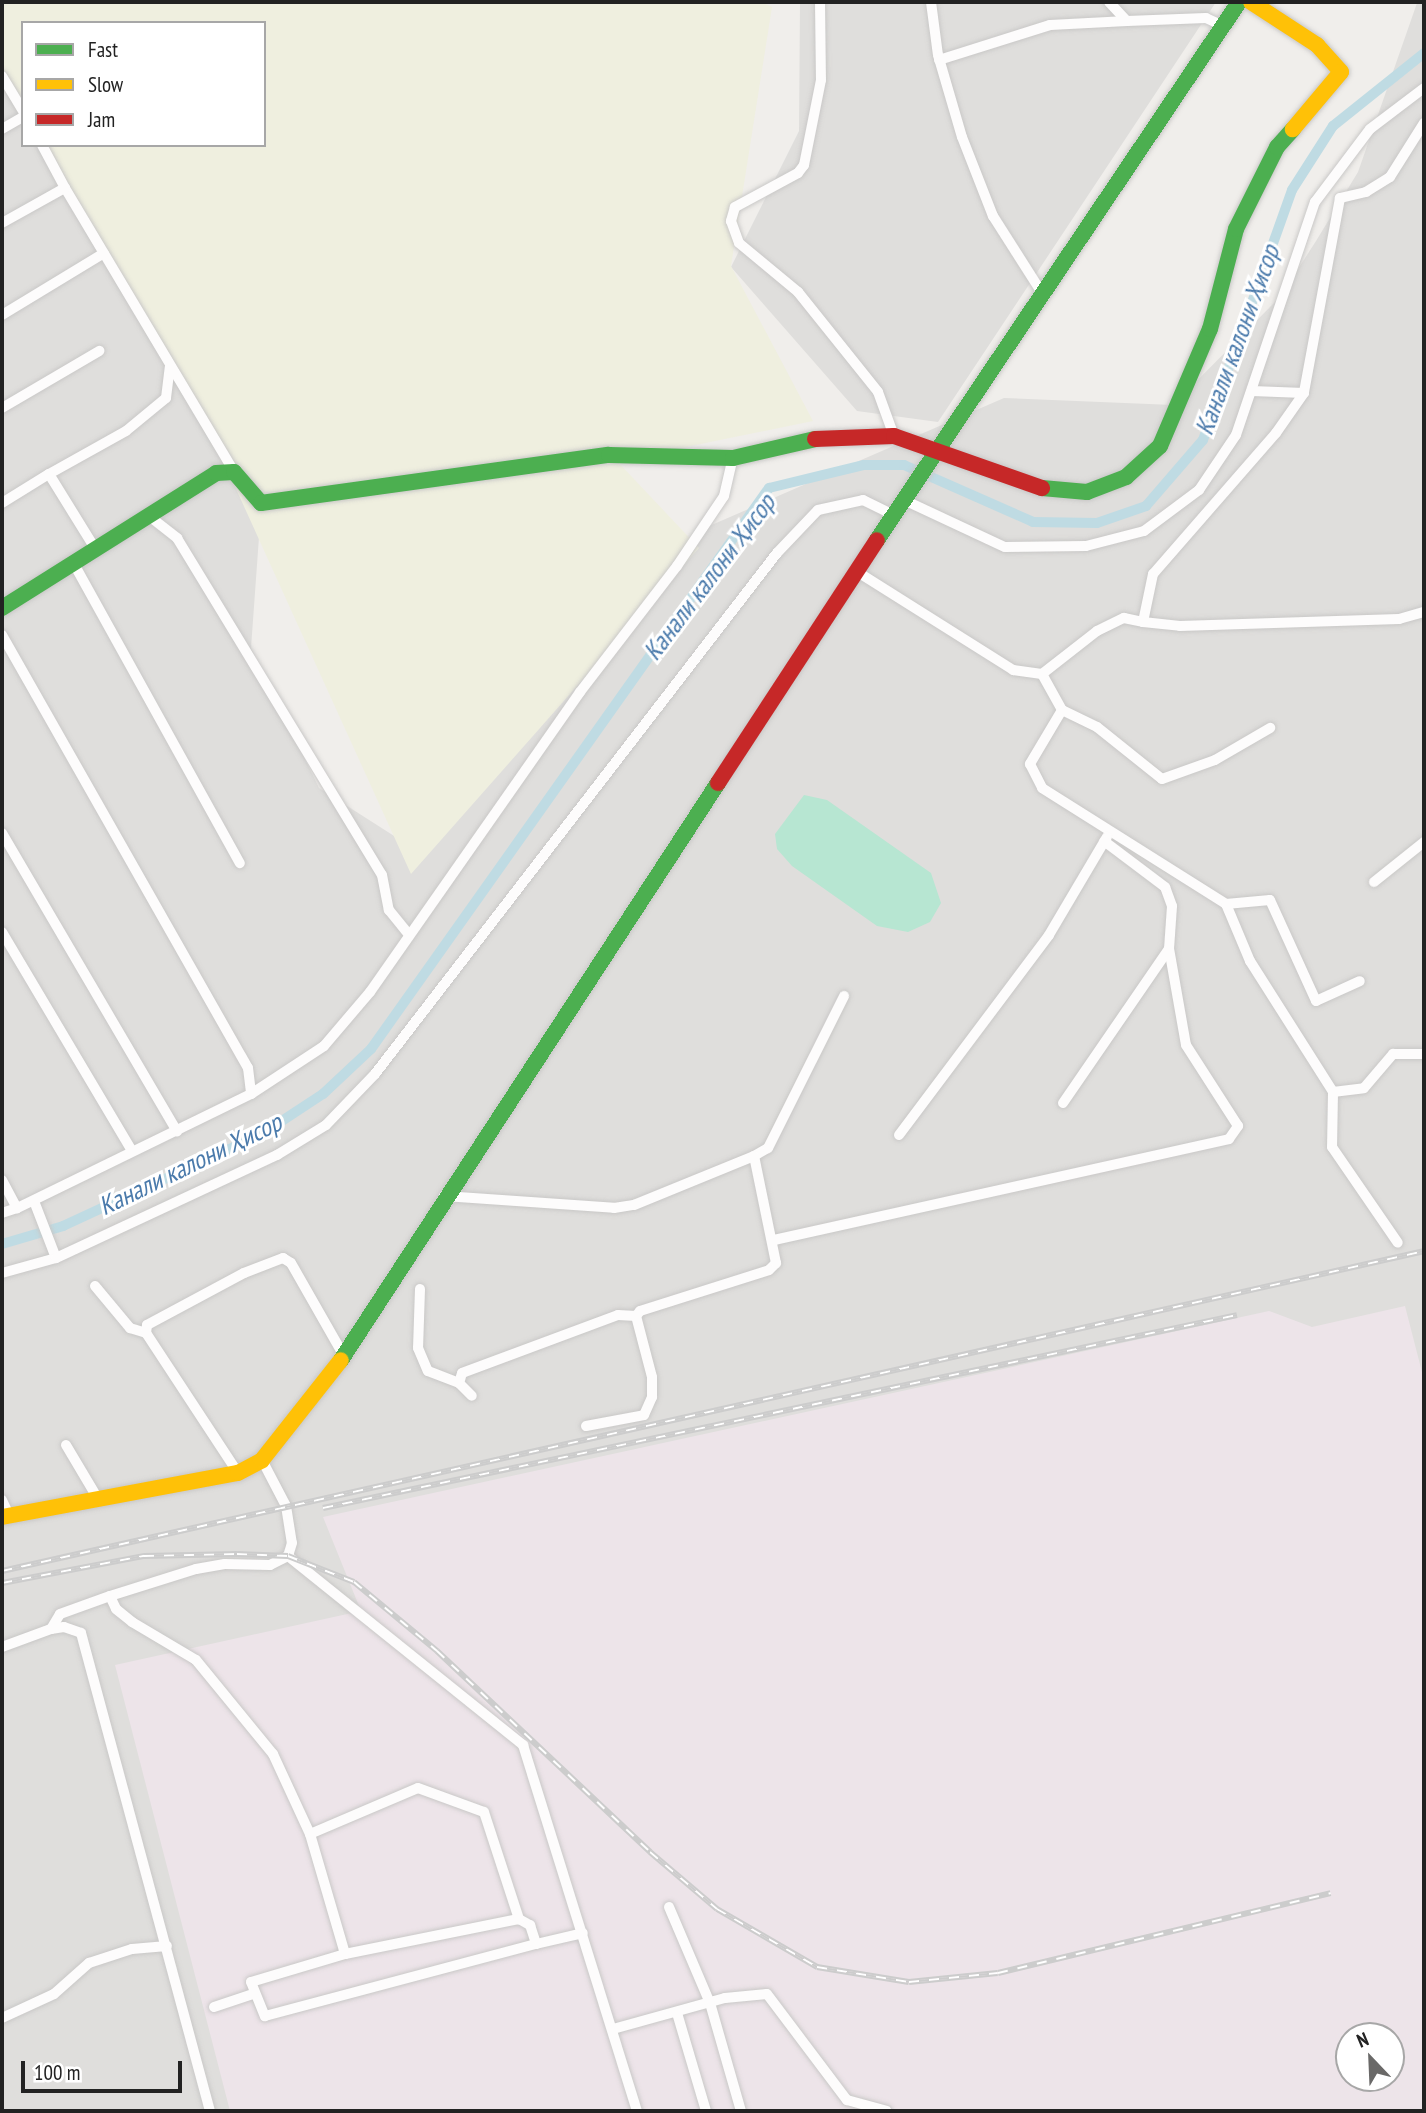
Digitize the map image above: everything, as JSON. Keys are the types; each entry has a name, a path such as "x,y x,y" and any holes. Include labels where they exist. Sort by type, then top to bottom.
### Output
{"main road":[{"path":"6,1516 238,1473 262,1460 344,1356 444,1196 718,787 934,453 1044,296 1239,2"},
{"path":"2,608 216,473 234,472 261,503 609,456 733,458 821,439 894,436 934,453 1043,488 1087,492 1126,477 1160,446 1210,329 1236,229 1277,147 1341,72 1317,45 1251,2"}],"street":[{"path":"820,2 821,80 804,165 798,173 735,207 731,221 739,243 798,292 878,392 894,436"},
{"path":"931,2 939,60 993,216 1044,296"},
{"path":"1109,2 1126,21"},
{"path":"939,60 1050,24 1206,18 1223,26"},
{"path":"2,76 21,108"},
{"path":"904,500 1005,547 1086,546 1144,531 1199,490 1236,435 1315,202 1370,130 1424,88"},
{"path":"2,130 21,118"},
{"path":"1143,622 1153,574 1276,433 1304,393 1340,198 1366,192 1390,177 1424,123"},
{"path":"43,147 234,472"},
{"path":"2,223 65,188"},
{"path":"2,315 104,253"},
{"path":"2,408 99,351"},
{"path":"2,503 127,431 166,398 170,367"},
{"path":"1252,391 1304,393"},
{"path":"2,1213 35,1204 132,1151 251,1094 324,1045 370,992 580,692 677,566 724,496 733,458"},
{"path":"49,474 96,550"},
{"path":"2,1273 55,1253 277,1155 326,1125 375,1074 777,553 818,510 863,500 894,515"},
{"path":"149,516 177,538 382,875 390,910 409,935"},
{"path":"74,564 240,863"},
{"path":"856,572 1013,670 1042,674 1097,631 1124,618 1180,626 1385,620 1424,612"},
{"path":"2,635 248,1068 251,1094"},
{"path":"1042,674 1062,710 1097,727 1162,779 1215,760 1270,728"},
{"path":"774,1240 1229,1139 1238,1126 1186,1045 1169,949 1172,906 1165,887 1107,836 1042,788 1030,764 1062,710"},
{"path":"2,832 177,1131"},
{"path":"1107,836 1226,904 1270,901 1316,1001 1360,981"},
{"path":"899,1135 1049,935 1107,836"},
{"path":"1374,882 1424,842"},
{"path":"1226,904 1250,961 1333,1092 1332,1147 1398,1243"},
{"path":"2,932 132,1151"},
{"path":"1063,1103 1169,949"},
{"path":"444,1196 614,1209 634,1205 754,1156 768,1149 844,996"},
{"path":"1333,1092 1364,1088 1393,1055 1424,1054"},
{"path":"459,1383 462,1373 618,1315 636,1316 769,1270 776,1263 774,1240 754,1156"},
{"path":"2,1180 17,1208"},
{"path":"35,1204 55,1253"},
{"path":"146,1333 147,1325 244,1273 283,1258 291,1263 344,1356"},
{"path":"95,1286 130,1328 146,1333 238,1473"},
{"path":"420,1289 418,1348 428,1371 459,1383 472,1396"},
{"path":"586,1426 644,1415 652,1396 636,1316"},
{"path":"66,1445 98,1499"},
{"path":"262,1460 286,1506 292,1543 289,1556"},
{"path":"2,1500 6,1516"},
{"path":"51,1629 60,1614 196,1569 225,1564 271,1565 289,1556"},
{"path":"289,1556 523,1745 637,2111"},
{"path":"110,1596 116,1609 132,1622 196,1660 273,1754 310,1834 345,1954"},
{"path":"2,1647 51,1629 64,1627 81,1633 93,1664 211,2111"},
{"path":"310,1834 418,1788 484,1812 519,1919"},
{"path":"668,1907 710,2003 741,2111"},
{"path":"536,1944 530,1925 519,1919 345,1954 251,1982 253,1994 265,2017 583,1933"},
{"path":"2,2018 54,1994 89,1963 132,1949 167,1946"},
{"path":"214,2007 253,1994"},
{"path":"613,2029 710,2003 767,1994 849,2105 887,2111"},
{"path":"677,2013 706,2111"}],"shaded area":[{"path":"800,2 1216,2 938,422 857,411 731,267 799,131"},
{"path":"1424,2 1424,2111 2,2111 2,34 21,51 21,147 109,147 265,454 251,648 319,788 402,841 707,527 1004,398 1173,405 1280,297 1358,172 1417,3"},
{"path":"1405,1306 1424,1380 1424,2111 230,2111 115,1665 361,1611 323,1517 1269,1311 1312,1327"}],"green space":[{"path":"2,2 762,2 772,7 731,266 813,421 617,461 699,548 411,874 227,469 38,147 266,147 266,21 21,21 21,118 2,86"},
{"path":"804,795 827,800 931,873 941,903 930,922 908,932 877,926 792,866 777,849 775,834"}],"waterway":[{"name":"Канали калони Ҳисор","path":"2,1244 63,1226 262,1134 323,1094 371,1049 769,488 864,465 904,465 1033,522 1097,523 1146,506 1203,440 1292,190 1333,126 1424,53"}],"railway":[{"path":"2,1571 1424,1251"},
{"path":"323,1508 1237,1315"},
{"path":"2,1583 144,1556 237,1554 288,1556 354,1582 437,1651 650,1852 717,1909 817,1967 909,1982 998,1973 1330,1893"}],"traffic: fast":[{"path":"877,540 1239,2"},
{"path":"1042,488 1087,492 1126,477 1160,446 1210,329 1236,229 1277,147 1293,129"},
{"path":"2,608 216,473 234,472 261,503 609,455 733,458 815,439"},
{"path":"341,1360 718,783"}],"traffic: slow":[{"path":"1251,2 1317,45 1341,72 1293,129"},
{"path":"2,1517 238,1473 262,1460 341,1360"}],"traffic: jam":[{"path":"815,439 894,436 1042,488"},
{"path":"718,783 877,540"}]}
